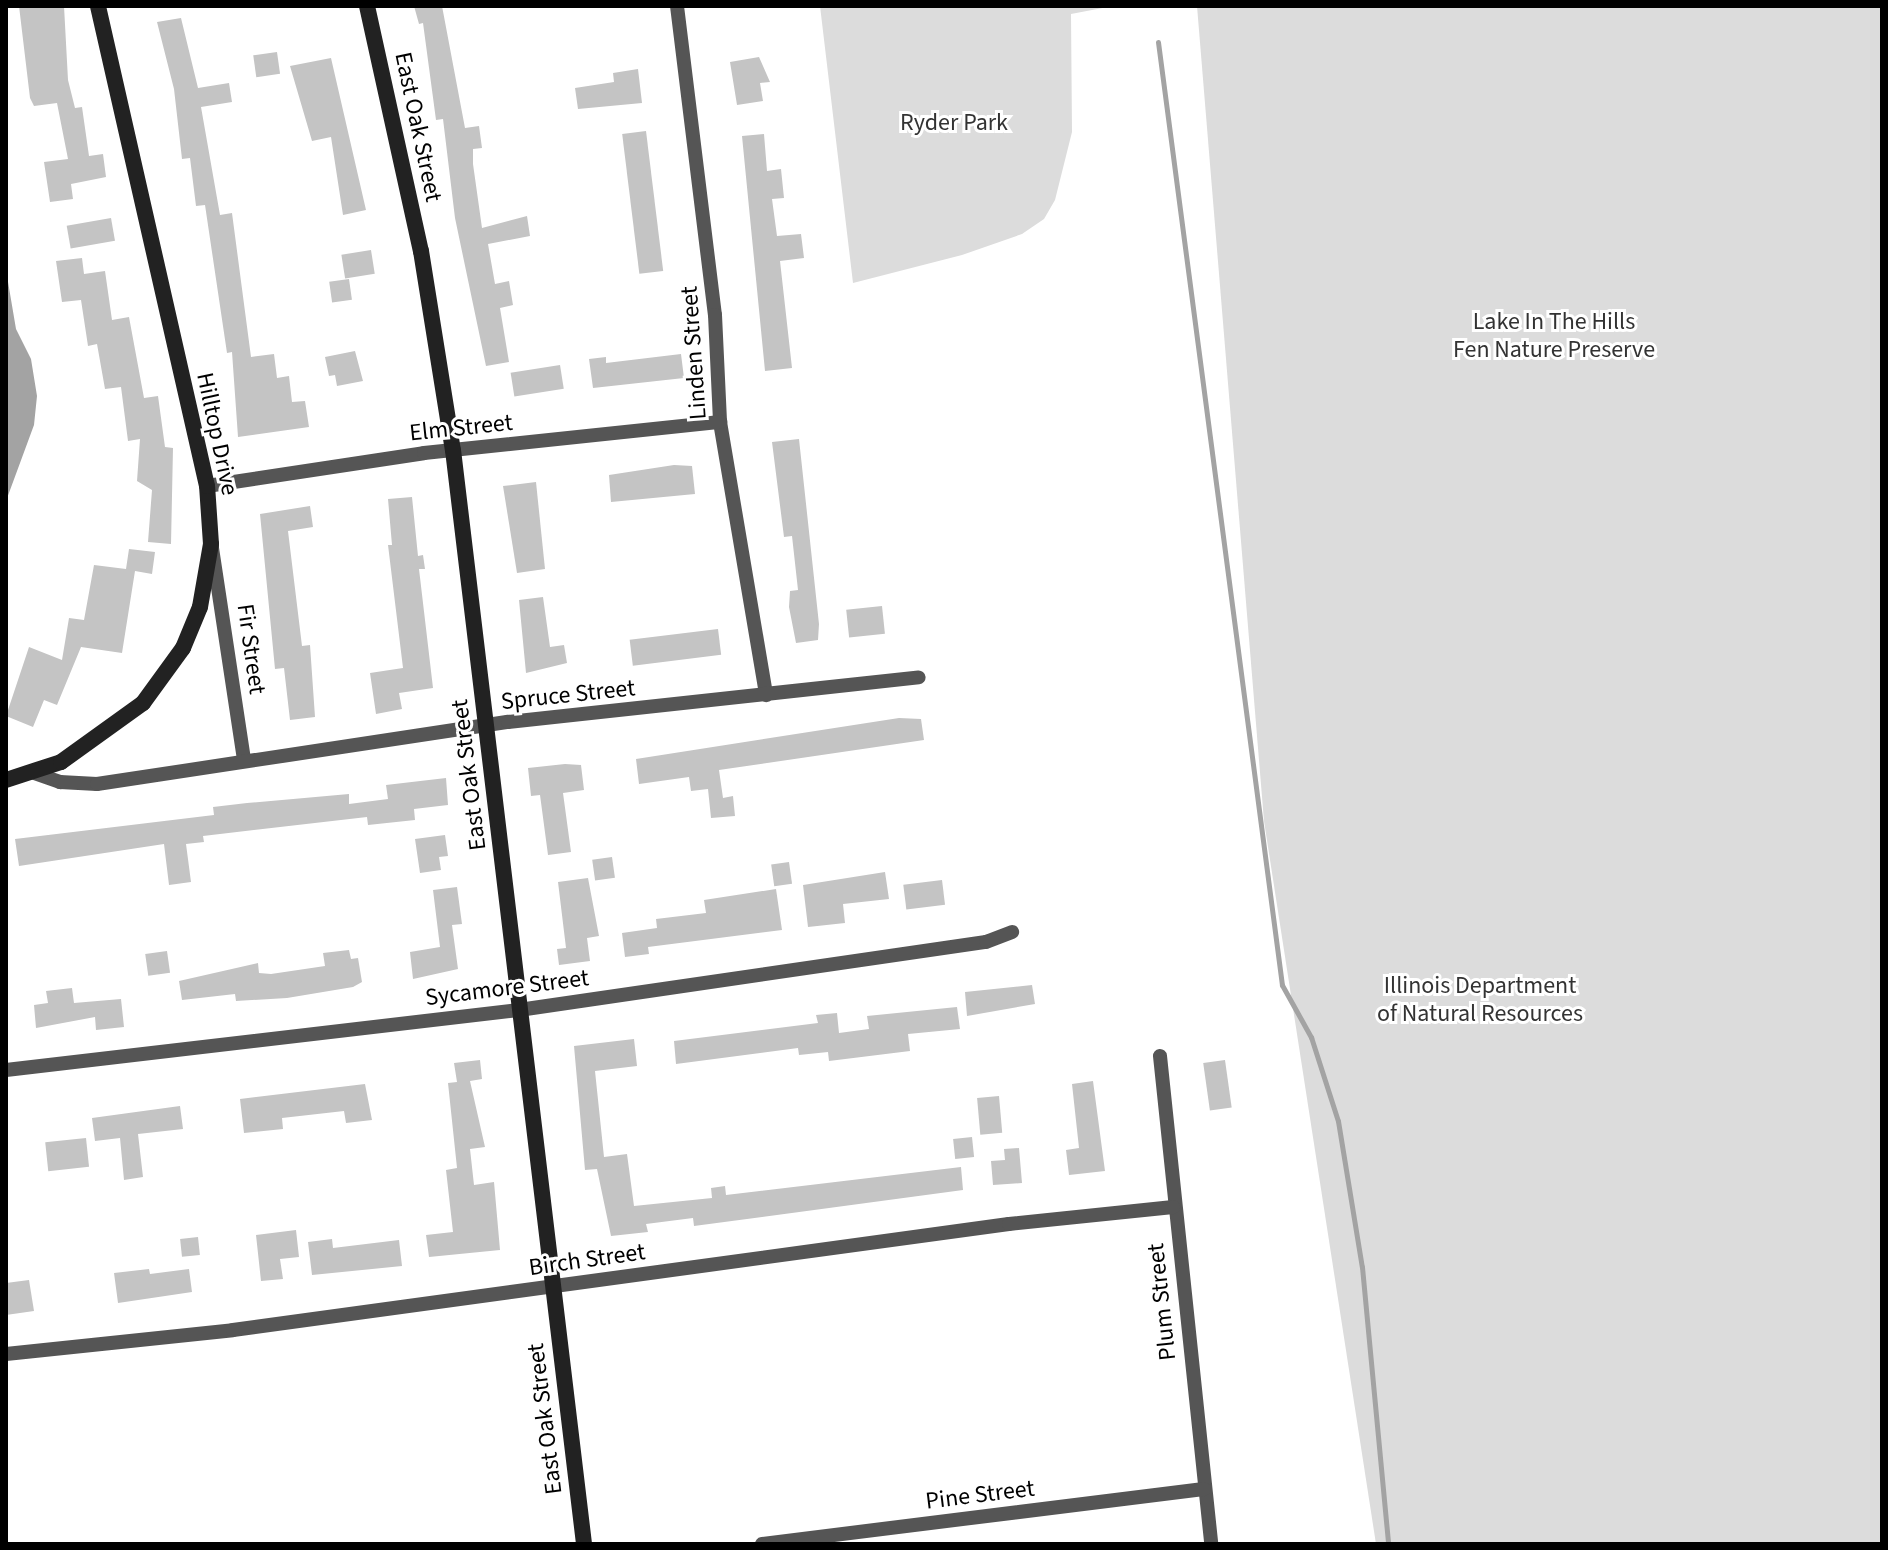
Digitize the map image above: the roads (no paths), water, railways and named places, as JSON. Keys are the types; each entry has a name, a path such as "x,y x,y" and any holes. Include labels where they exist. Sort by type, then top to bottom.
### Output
{"street":[{"name":"Hilltop Drive","path":"6,780 34,773 93,743 162,680 200,607 211,544 207,486 98,6"},
{"name":"East Oak Street","path":"367,6 421,251 453,450 584,1544"},
{"name":"Linden Street","path":"677,6 715,315 720,422 766,695"},
{"name":"Elm Street","path":"207,486 453,450 720,422"},
{"name":"Fir Street","path":"211,544 244,760"},
{"name":"Spruce Street","path":"34,773 60,782 97,784 488,726 919,677"},
{"name":"Sycamore Street","path":"6,1070 519,1010 986,942 1012,932"},
{"name":"Plum Street","path":"1160,1056 1173,1207 1211,1544"},
{"name":"Birch Street","path":"6,1354 233,1330 1101,1212 1173,1207"},
{"name":"Pine Street","path":"762,1544 1204,1489"}],"waterway":[{"path":"1158,42 1282,985 1311,1037 1338,1121 1362,1267 1388,1544"}],"park label":[{"name":"Ryder Park","path":"954,123"},
{"name":"Lake In The Hills Fen Nature Preserve","path":"1554,336"},
{"name":"Illinois Department of Natural Resources","path":"1480,1000"}]}
